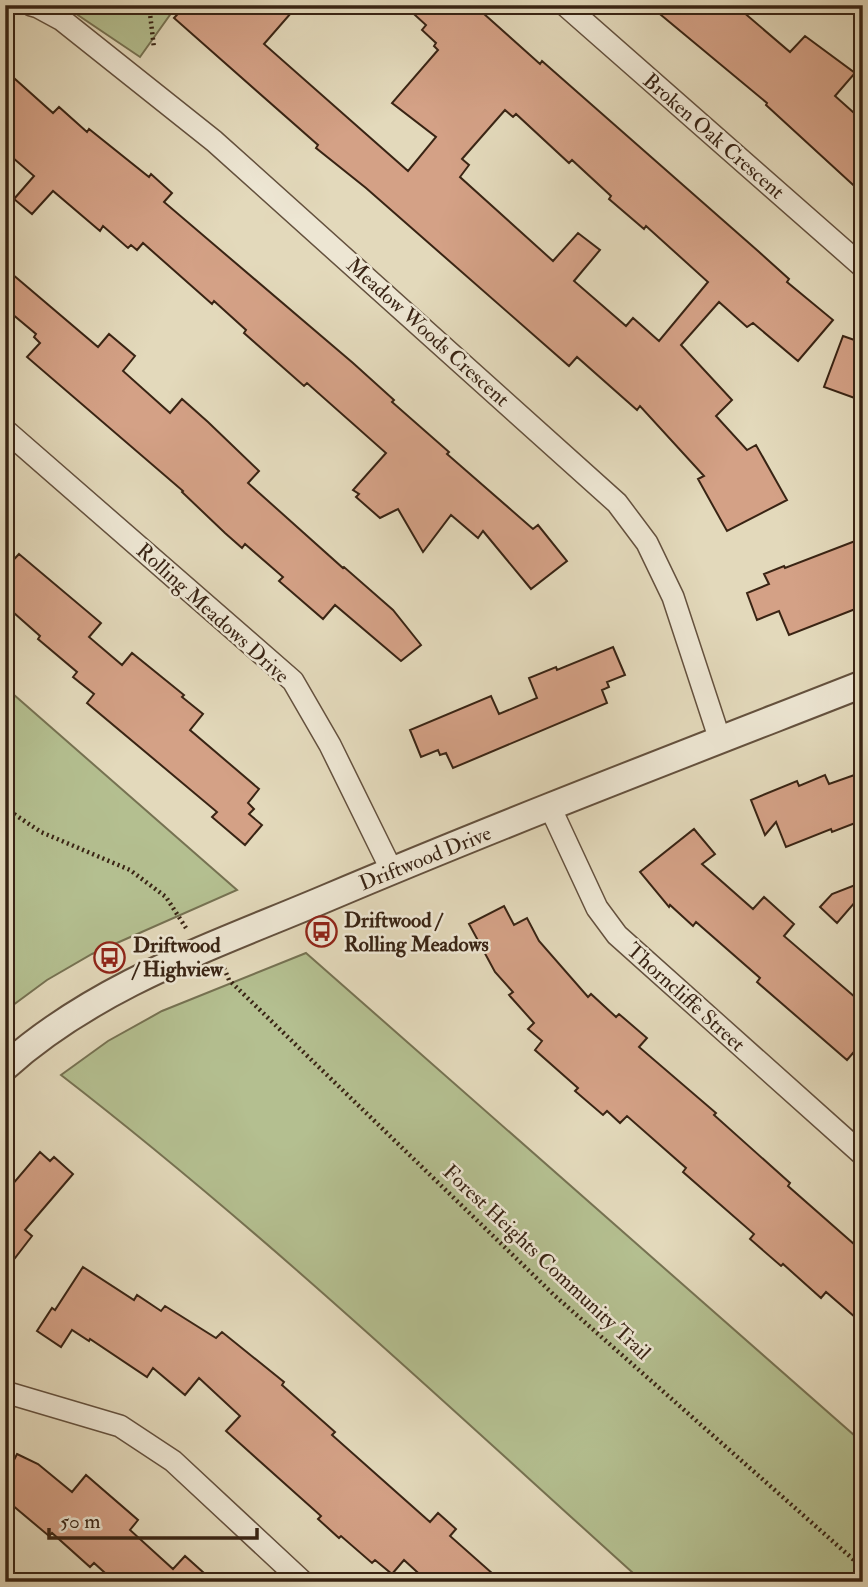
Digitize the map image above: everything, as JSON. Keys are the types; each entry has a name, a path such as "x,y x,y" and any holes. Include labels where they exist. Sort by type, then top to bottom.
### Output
{"street":[{"name":"Meadow Woods Crescent","path":"32,5 62,20 214,141 617,503 647,542 673,597 720,740"},
{"name":"Broken Oak Crescent","path":"565,5 863,267"},
{"name":"Rolling Meadows Drive","path":"5,430 293,681 330,745 391,871"},
{"name":"Driftwood Drive","path":"5,1067 80,1011 142,977 391,871 863,684"},
{"name":"Thorncliffe Street","path":"550,807 597,908 617,935 863,1155"},
{"path":"5,1392 120,1426 173,1461 303,1582"}],"path":[{"path":"149,5 155,48"},
{"path":"5,808 41,832 130,870 166,897 188,932"},
{"name":"Forest Heights Community Trail","path":"223,966 229,980 554,1295 863,1568"}],"green space":[{"path":"63,5 177,5 140,57"},
{"path":"5,687 237,890 92,954 47,980 5,1011"},
{"path":"306,953 863,1443 863,1582 643,1582 284,1259 211,1196 61,1075 108,1041 162,1011"}],"building":[{"path":"186,5 298,5 264,44 408,171 436,137 392,103 438,50 434,46 436,43 422,30 426,25 404,5 474,5 540,64 542,61 758,251 789,279 787,282 833,320 798,361 753,323 747,327 719,302 681,345 732,400 716,416 747,450 756,445 787,500 727,531 698,479 704,476 640,406 637,410 577,357 569,366 366,188 316,148 318,145 174,18","holes":["505,110 513,117 516,114 569,163 572,160 611,196 609,199 644,229 646,226 708,282 659,341 633,318 626,326 574,281 600,250 578,233 553,261 460,177 469,165 462,159"]},
{"path":"649,5 735,5 790,52 805,36 855,73 835,96 863,121 863,194 766,105 767,103"},
{"path":"5,70 53,113 59,107 87,132 89,129 149,177 151,174 172,193 164,202 353,363 449,452 447,454 533,529 538,525 567,561 531,589 483,531 478,538 451,515 423,552 398,509 380,518 356,497 359,494 353,490 386,453 307,383 304,386 244,333 246,330 214,301 212,304 143,243 137,250 131,245 128,248 103,226 100,231 53,191 32,214 14,199 34,176 5,151"},
{"path":"5,268 98,347 109,334 135,356 123,371 170,413 182,399 208,422 259,471 248,483 393,610 421,645 401,661 335,605 323,619 279,581 283,577 245,544 242,548 183,491 27,357 40,343 34,337 36,334 5,308"},
{"path":"843,336 863,343 863,401 824,387"},
{"path":"863,538 863,606 789,635 779,611 757,620 747,593 769,584 764,574"},
{"path":"19,554 101,623 89,637 122,665 132,653 203,714 190,730 259,789 248,803 254,809 249,814 262,825 245,845 212,817 217,812 87,703 94,694 73,677 77,672 38,639 40,636 5,605 5,569"},
{"path":"613,647 625,675 607,682 609,687 602,690 607,703 453,768 446,753 440,755 438,750 421,757 410,730 491,696 499,714 537,698 529,678 556,667 557,670"},
{"path":"863,772 863,820 786,847 776,822 765,835 751,800 797,781 799,786 825,775 829,784"},
{"path":"694,829 715,854 702,864 753,909 764,897 794,924 784,936 863,1004 863,1062 853,1053 847,1060 757,982 760,978 696,922 693,926 670,905 669,907 640,872"},
{"path":"863,882 863,893 837,923 820,907 832,894"},
{"path":"504,906 514,925 527,918 539,941 588,997 591,994 616,1017 619,1014 647,1038 639,1047 716,1113 714,1115 790,1183 788,1186 863,1252 863,1324 826,1292 821,1298 750,1239 754,1234 683,1172 686,1168 627,1116 620,1123 607,1111 603,1115 575,1091 578,1088 535,1050 542,1041 528,1029 534,1023 509,995 513,992 495,972 469,924"},
{"path":"40,1152 50,1161 54,1157 73,1174 25,1230 32,1236 5,1271 5,1193"},
{"path":"83,1267 134,1300 137,1295 161,1311 165,1306 216,1338 222,1332 284,1382 282,1385 335,1432 332,1435 430,1522 438,1513 456,1529 450,1536 502,1582 428,1582 404,1560 392,1574 375,1560 372,1563 341,1536 339,1538 318,1519 321,1516 226,1431 240,1416 199,1378 185,1395 153,1368 147,1377 72,1330 61,1347 37,1331 52,1308 55,1310"},
{"path":"17,1454 38,1464 72,1492 86,1475 138,1520 130,1530 173,1569 185,1556 214,1582 115,1582 94,1563 90,1567 52,1533 49,1536 5,1499 5,1463 11,1466"}],"place":[{"name":"Driftwood / Rolling Meadows","path":"321,932"},
{"name":"Driftwood / Highview","path":"110,957"}]}
